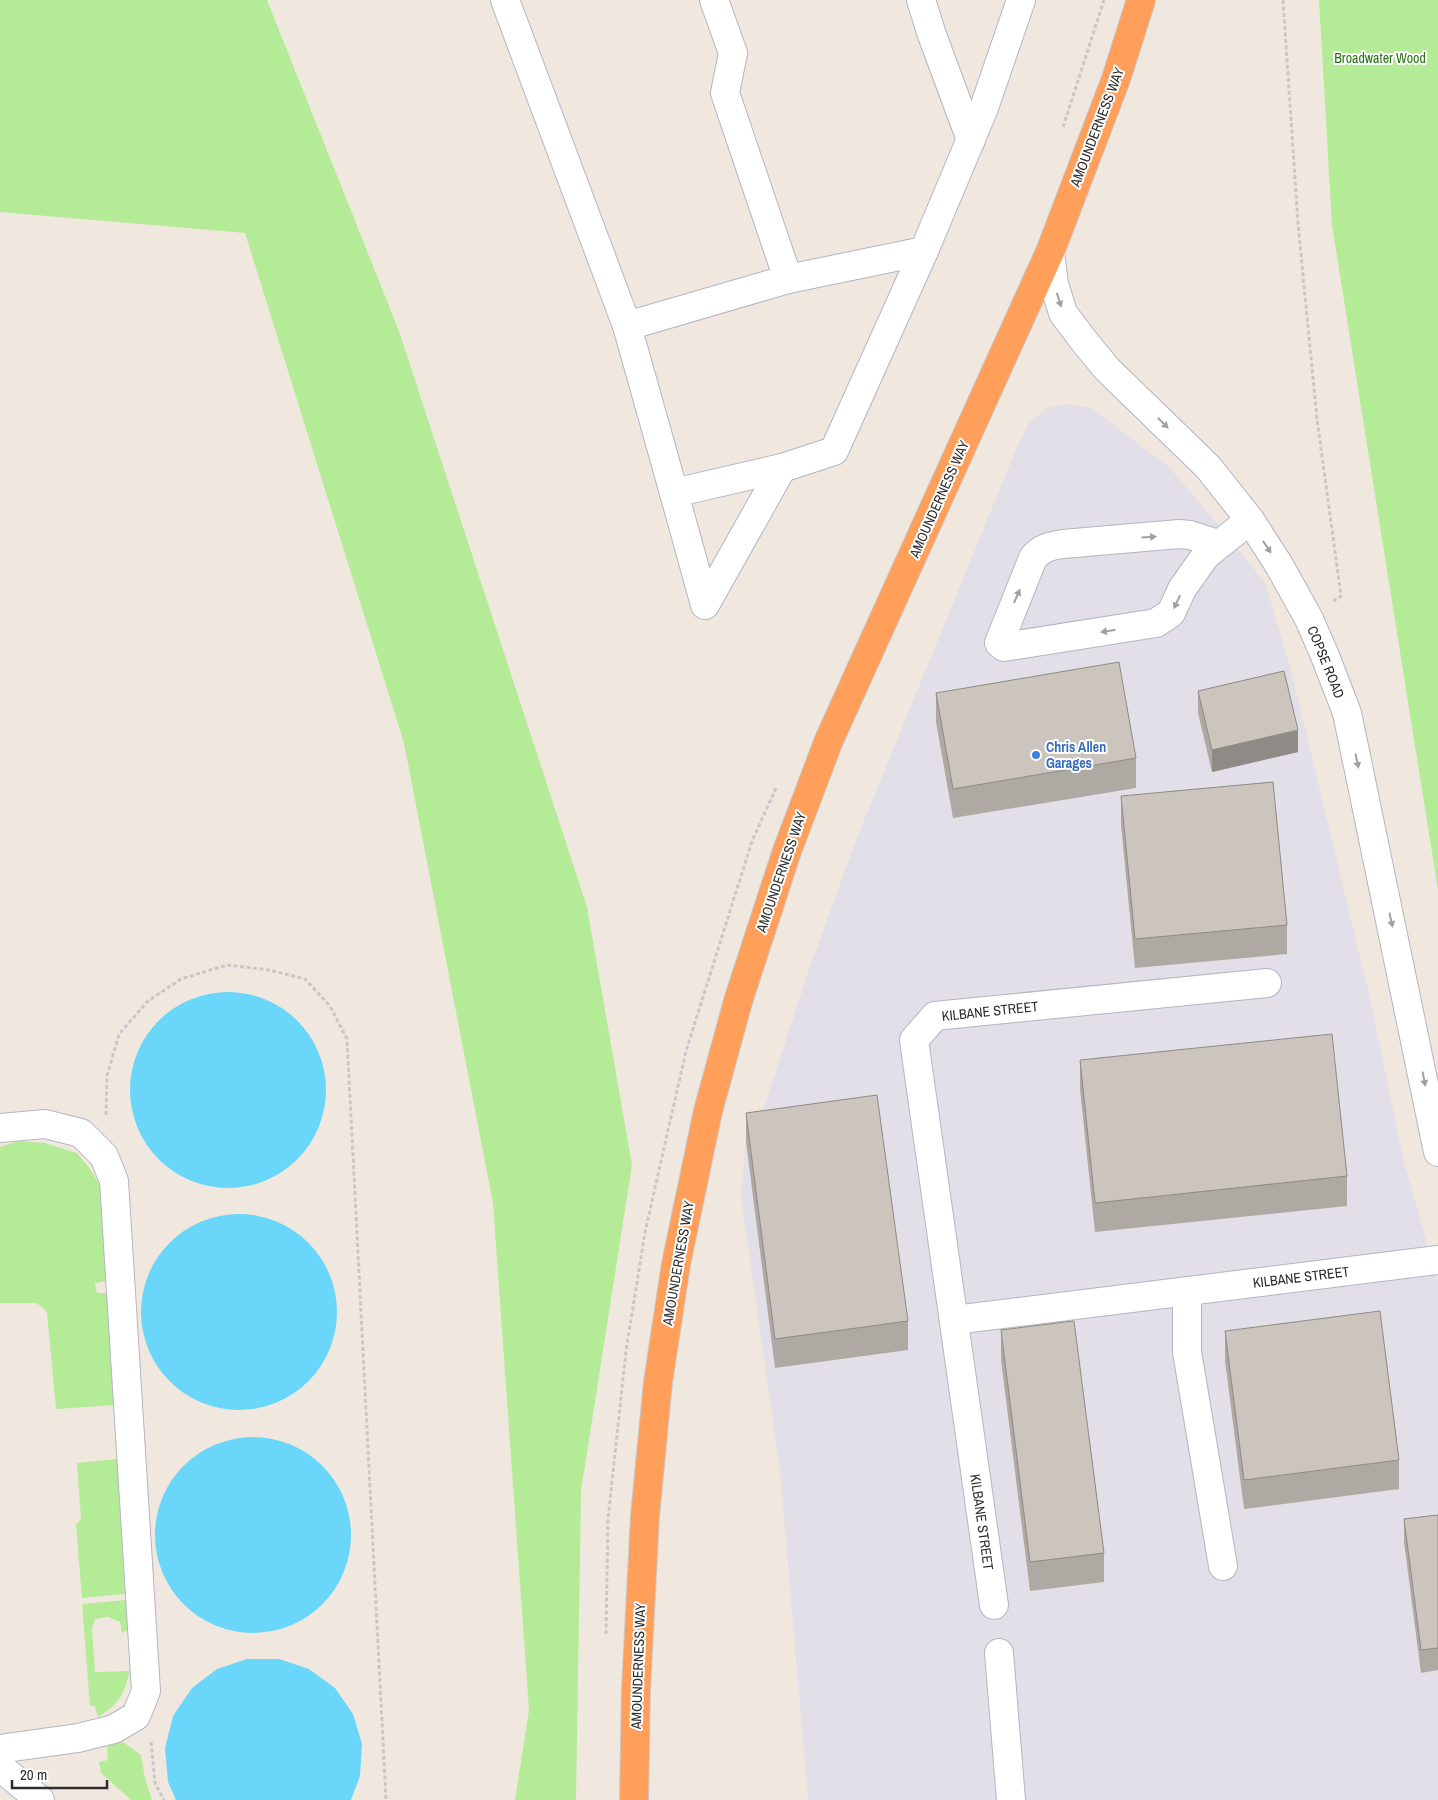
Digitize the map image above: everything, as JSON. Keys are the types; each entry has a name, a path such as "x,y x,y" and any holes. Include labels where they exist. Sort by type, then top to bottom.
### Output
{"highway":[{"name":"AMOUNDERNESS WAY","path":"634,1800 636,1689 645,1516 658,1382 676,1264 708,1111 739,998 778,878 830,740 1050,252 1116,79 1141,0"}],"street":[{"path":"505,0 627,326 706,605 782,468"},
{"path":"714,0 733,53 725,93 788,279"},
{"path":"921,0 971,140"},
{"path":"674,494 782,468 834,451 924,251 971,140 1022,0"},
{"path":"627,326 788,279 924,251"},
{"name":"COPSE ROAD","path":"1050,252 1054,284 1063,313 1107,369 1208,467 1250,520 1279,565 1309,619 1347,714 1438,1152"},
{"path":"1218,544 1179,534 1062,544 1047,547 1038,552 1033,558 999,643 1004,647 1156,624 1171,613 1182,589 1206,555 1250,520"},
{"name":"KILBANE STREET","path":"994,1605 914,1040 934,1016 1268,983"},
{"path":"0,1128 45,1124 81,1133 104,1156 114,1181 146,1690 136,1716 114,1729 78,1738 6,1748 0,1751"},
{"name":"KILBANE STREET","path":"954,1320 1438,1260"},
{"path":"1187,1292 1187,1352 1223,1566"},
{"path":"999,1653 1011,1800"},
{"path":"0,1767 40,1800"}],"path":[{"path":"1283,0 1298,223 1317,419 1341,596 1309,619"},
{"path":"104,1156 108,1076 119,1034 148,1002 181,979 227,965 268,970 305,979 330,1006 346,1039 386,1800"},
{"path":"136,1716 151,1740 155,1782 164,1800"}],"shaded area":[{"path":"1067,404 1091,408 1169,467 1215,521 1265,582 1292,674 1369,994 1404,1162 1438,1282 1438,1800 808,1800 780,1471 741,1196 746,1139 765,1104 811,964 858,835 1017,447 1029,423 1047,408"}],"green space":[{"path":"0,0 267,0 399,331 587,907 632,1165 581,1491 576,1800 515,1800 529,1710 493,1203 404,743 245,233 0,212"},
{"name":"Broadwater Wood","path":"1319,0 1438,0 1438,890 1332,225"},
{"path":"18,1141 45,1143 77,1153 90,1169 103,1191 109,1281 95,1283 97,1293 108,1293 115,1405 56,1409 47,1312 37,1303 0,1303 0,1147"},
{"path":"117,1459 125,1594 82,1598 76,1525 81,1519 77,1463"},
{"path":"126,1600 128,1630 122,1633 120,1622 108,1617 95,1619 92,1629 95,1672 130,1671 120,1698 98,1717 95,1706 90,1706 82,1604"},
{"path":"123,1742 141,1755 145,1778 152,1800 131,1800 101,1773 99,1762 108,1760 107,1743"}],"water":[{"path":"228,992 256,996 274,1004 290,1014 304,1028 322,1062 326,1090 322,1118 314,1136 304,1152 290,1166 256,1184 228,1188 200,1184 182,1176 166,1166 152,1152 134,1118 130,1090 134,1062 142,1044 152,1028 166,1014 200,996"},
{"path":"239,1214 267,1218 285,1226 301,1236 315,1250 333,1284 337,1312 333,1340 325,1358 315,1374 301,1388 267,1406 239,1410 211,1406 193,1398 177,1388 163,1374 145,1340 141,1312 145,1284 153,1266 163,1250 177,1236 211,1218"},
{"path":"253,1437 281,1441 299,1449 315,1459 329,1473 347,1507 351,1535 347,1563 339,1581 329,1597 315,1611 281,1629 253,1633 225,1629 207,1621 191,1611 177,1597 159,1563 155,1535 159,1507 167,1489 177,1473 191,1459 225,1441"},
{"path":"247,1659 279,1659 309,1669 335,1688 353,1714 362,1744 360,1776 351,1800 176,1800 168,1782 165,1748 173,1716 192,1688 217,1669"}],"building":[{"name":"Chris Allen Garages","path":"1119,662 1136,758 953,789 936,693"},
{"path":"1284,671 1298,730 1212,750 1198,691"},
{"path":"1273,782 1287,925 1135,939 1121,796"},
{"path":"1332,1034 1347,1176 1095,1203 1080,1060"},
{"path":"877,1095 908,1321 775,1339 746,1113"},
{"path":"1380,1311 1399,1460 1244,1480 1225,1331"},
{"path":"1074,1321 1104,1553 1030,1562 1001,1330"},
{"path":"1438,1515 1438,1648 1421,1650 1404,1519"}],"place":[{"name":"Chris Allen Garages","path":"1036,755"}]}
